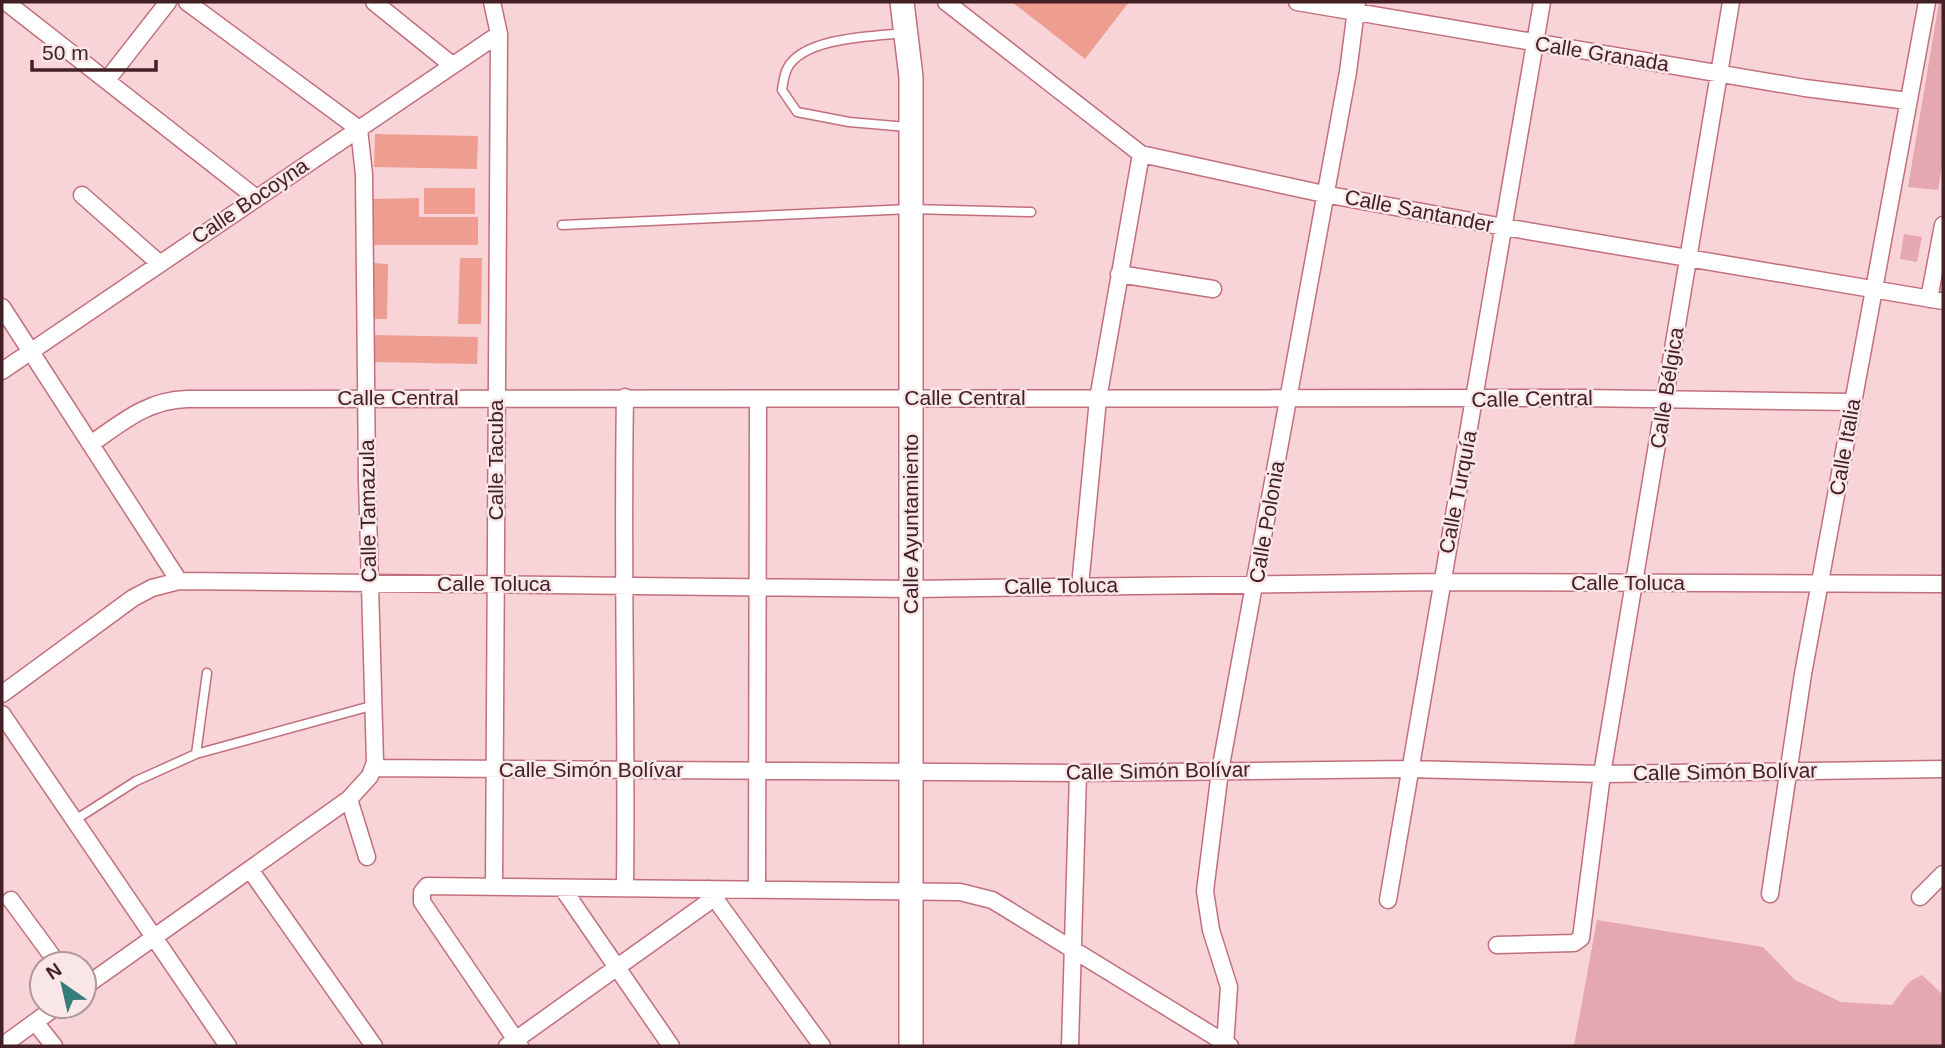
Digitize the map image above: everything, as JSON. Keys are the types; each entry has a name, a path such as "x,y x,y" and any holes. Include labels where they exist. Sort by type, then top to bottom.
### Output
{"main road":[{"name":"Calle Ayuntamiento","path":"902,2 908,33 910,127 914,892 911,1046"}],"street":[{"path":"6,2 256,197"},
{"path":"107,80 167,2"},
{"path":"187,2 359,129"},
{"path":"374,2 452,65"},
{"name":"Calle Tacuba","path":"492,2 499,34 494,886"},
{"name":"Calle Santander","path":"946,2 1141,154 1324,194 1936,300"},
{"name":"Calle Granada","path":"1297,2 1356,7 1536,43 1805,88 1909,101"},
{"name":"Calle Turquía","path":"1388,900 1408,769 1476,399 1542,2"},
{"name":"Calle Bélgica","path":"1497,946 1574,943 1581,937 1602,774 1731,2"},
{"name":"Calle Italia","path":"1770,894 1788,770 1852,402 1876,290 1927,2"},
{"name":"Calle Polonia","path":"1227,1045 1229,987 1209,921 1205,891 1220,771 1290,398 1324,194 1348,72 1356,7"},
{"name":"Calle Bocoyna","path":"2,371 499,34"},
{"name":"Calle Tamazula","path":"359,129 364,174 374,768"},
{"path":"1080,586 1098,399 1141,154"},
{"path":"82,195 159,263"},
{"path":"1936,300 1943,225"},
{"path":"1119,274 1213,289"},
{"path":"2,307 179,581"},
{"path":"625,397 622,585 626,770 625,887"},
{"name":"Calle Central","path":"91,444 140,410 172,399 1665,398 1852,402"},
{"path":"757,889 755,587 758,399"},
{"name":"Calle Toluca","path":"2,694 133,598 152,588 179,581 911,589 1441,582 1943,584"},
{"path":"2,715 228,1046"},
{"path":"98,977 349,799 365,784 374,768"},
{"name":"Calle Simón Bolívar","path":"374,768 1078,773 1408,769 1602,774 1943,769"},
{"path":"1070,1046 1078,773"},
{"path":"349,799 367,857"},
{"path":"251,871 374,1046"},
{"path":"1920,897 1943,874"},
{"path":"711,893 514,1044 422,902 422,892 431,884 563,889 625,887 711,893 757,889 960,892 992,900 1073,953 1227,1045"},
{"path":"563,889 670,1046"},
{"path":"711,893 822,1046"},
{"path":"11,900 48,950"},
{"path":"2,1046 38,1020"},
{"path":"35,1022 54,1046"}],"lane":[{"path":"908,33 845,39 805,51 787,67 782,90 797,112 849,122 910,127"},
{"path":"562,225 909,209 1031,212"},
{"path":"196,754 207,673"},
{"path":"75,820 136,780 196,754 371,706"}],"shaded area":[{"path":"1939,2 1943,2 1943,160 1938,190 1908,187"},
{"path":"1904,234 1922,237 1917,262 1900,259"},
{"path":"1597,920 1763,947 1795,980 1841,1002 1892,1005 1909,982 1922,975 1943,995 1943,1046 1574,1046"}],"building":[{"path":"1012,2 1129,2 1085,59"},
{"path":"375,134 478,136 477,169 374,167"},
{"path":"424,188 475,188 475,214 424,214"},
{"path":"419,198 419,217 478,217 478,245 371,245 371,199"},
{"path":"460,258 482,258 481,324 458,324"},
{"path":"372,263 388,264 387,319 371,319"},
{"path":"373,335 478,337 477,364 372,362"}]}
